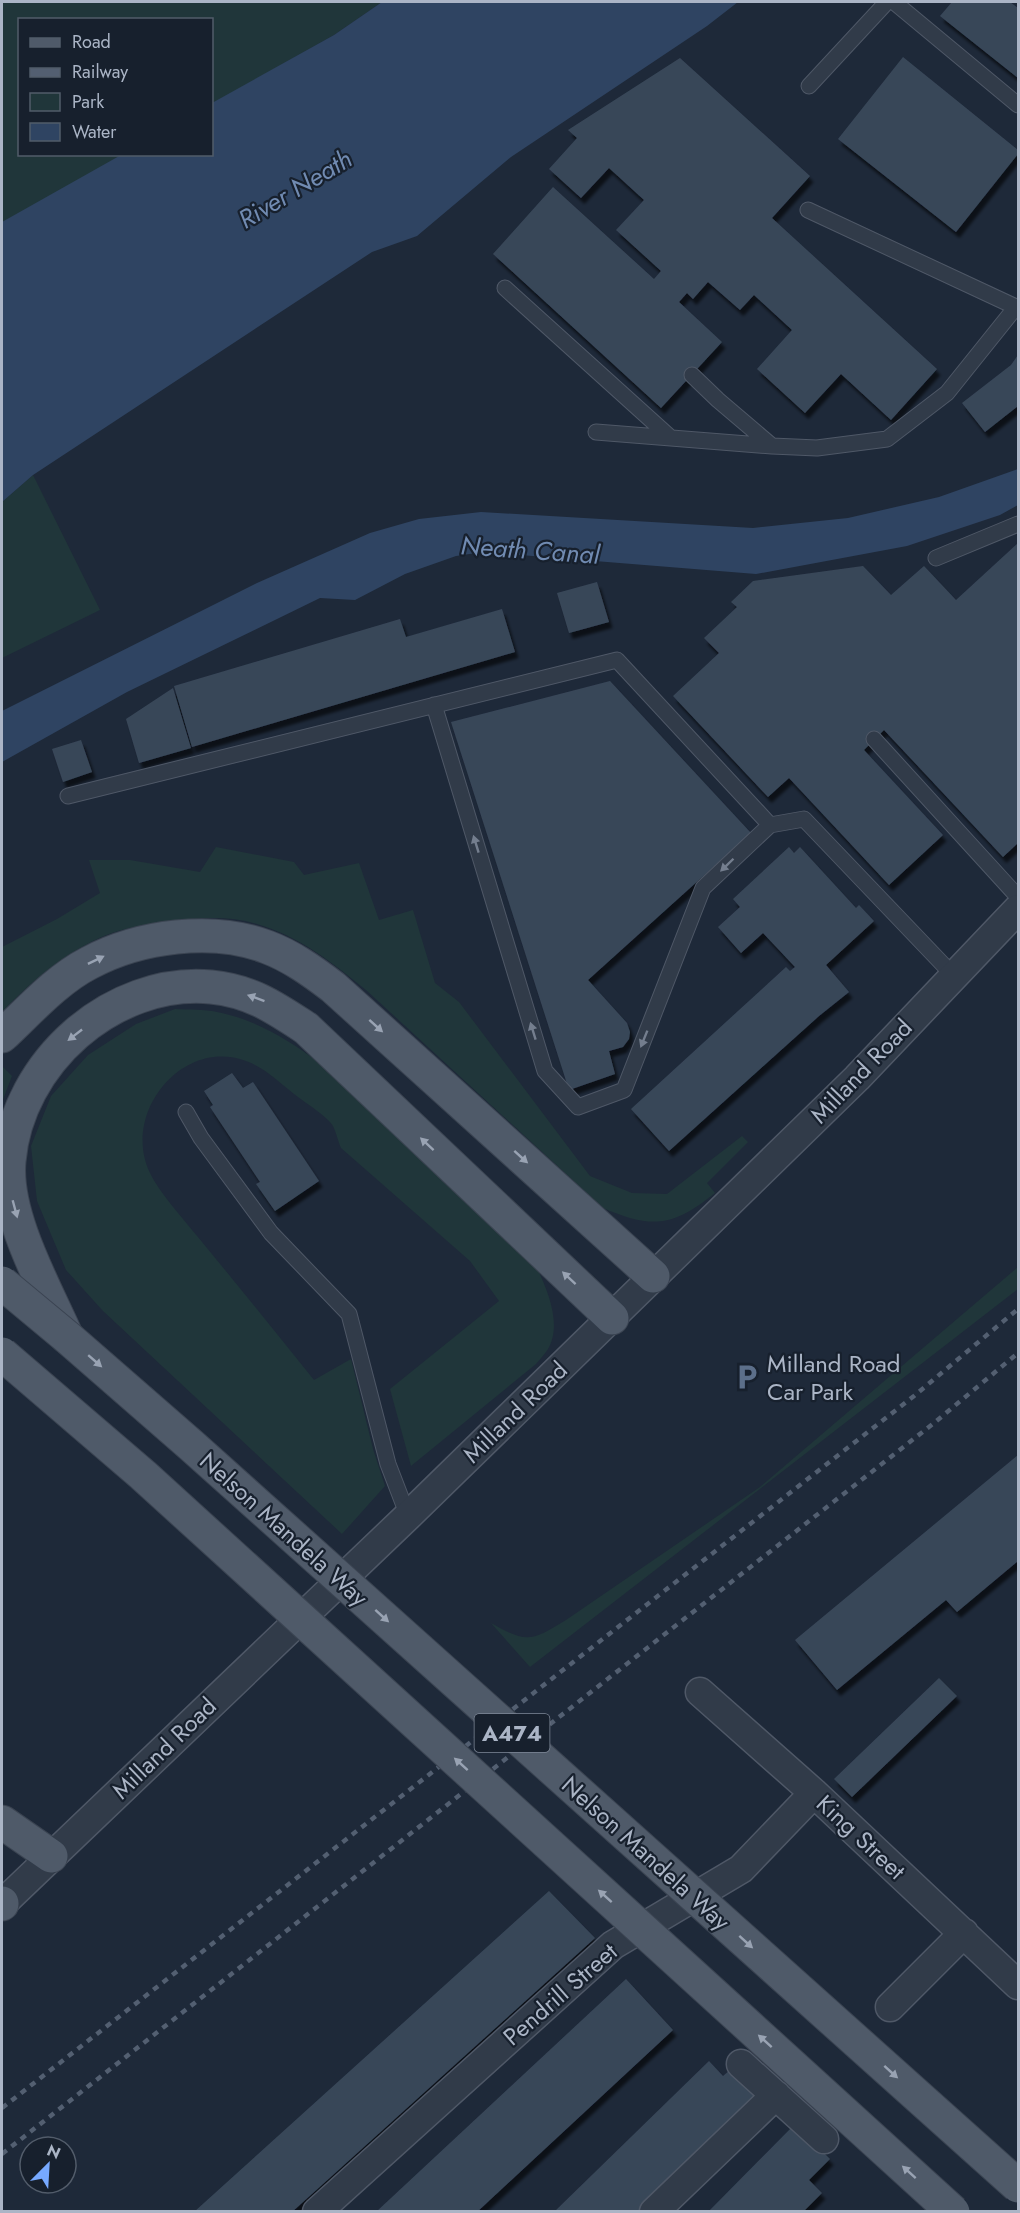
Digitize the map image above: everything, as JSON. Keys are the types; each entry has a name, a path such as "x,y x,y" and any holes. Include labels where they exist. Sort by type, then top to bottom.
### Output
{"main road":[{"path":"2,1036 58,984 87,963 118,949 156,940 194,935 237,939 266,946 304,965 333,987 653,1276"},
{"path":"67,1337 21,1232 11,1193 9,1162 16,1122 44,1066 63,1044 119,1004 177,987 211,987 238,992 268,1002 306,1029 612,1318"},
{"name":"Nelson Mandela Way","path":"2,1283 67,1337 1018,2186"},
{"name":"A474","path":"2,1354 15,1370 152,1483 953,2211"},
{"path":"2,1822 51,1856"}],"street":[{"name":"Milland Road","path":"2,1904 612,1318 857,1078 1018,909"},
{"name":"King Street","path":"700,1692 814,1793 1018,1985"},
{"name":"Pendrill Street","path":"317,2211 613,1945 741,1869 814,1793"},
{"path":"890,2007 964,1933"},
{"path":"741,2064 824,2139"},
{"path":"654,2211 776,2095"}],"lane":[{"path":"809,86 887,2"},
{"path":"894,2 1018,105"},
{"path":"596,432 817,448 887,439 947,393 1017,308 808,210"},
{"path":"505,288 671,438"},
{"path":"692,375 772,446"},
{"path":"936,558 1018,524"},
{"path":"68,796 617,660 770,825"},
{"path":"434,705 545,1071 578,1107 624,1090 704,888 770,825 804,819 954,976"},
{"path":"874,739 1018,897"},
{"path":"186,1112 201,1138 271,1233 349,1314 388,1464 408,1516"}],"green space":[{"path":"2,2 382,2 334,35 213,103 213,18 18,18 18,156 121,156 2,224"},
{"path":"33,475 100,610 2,658 2,502"},
{"path":"216,847 294,862 304,875 359,863 379,920 413,910 435,983 459,1002 590,1176 632,1193 667,1194 742,1136 748,1142 707,1183 715,1193 687,1213 662,1221 649,1221 620,1215 603,1208 354,980 301,943 272,929 237,920 207,918 186,920 130,928 104,936 62,959 25,989 2,1012 2,947 57,919 100,893 89,860 130,860 200,872"},
{"path":"175,1009 212,1011 245,1020 284,1039 320,1063 532,1258 551,1302 554,1327 552,1338 548,1349 536,1364 411,1466 390,1389 499,1301 470,1261 341,1148 333,1126 326,1118 266,1071 246,1061 222,1057 200,1060 180,1070 163,1086 151,1105 144,1127 143,1150 150,1173 160,1190 314,1380 351,1359 373,1449 385,1486 342,1534 103,1311 66,1270 37,1201 31,1146 51,1096 88,1055 136,1024"},
{"path":"2,1066 12,1076 2,1102"},
{"path":"1018,1267 1018,1289 530,1667 491,1623 513,1634 529,1637 537,1636 566,1620 760,1487"}],"water":[{"name":"River Neath","path":"382,2 738,2 707,26 511,157 417,236 372,252 33,475 2,502 2,222 119,156 213,156 213,102 334,35"},
{"name":"Neath Canal","path":"1018,469 1018,505 1000,515 907,546 756,574 483,552 456,556 405,574 355,600 320,598 127,692 2,762 2,711 257,583 370,533 419,519 481,512 753,528 848,518 939,497"}],"building":[{"path":"952,2 1010,2 1018,8 1018,78 940,16"},
{"path":"903,57 1018,150 1018,154 956,232 838,139"},
{"path":"680,58 810,176 772,218 937,369 891,420 841,374 805,413 757,369 792,330 754,295 740,310 708,282 693,299 687,293 679,302 722,342 661,408 493,254 553,187 654,279 661,271 616,230 644,200 609,168 581,198 549,169 577,138 568,130"},
{"path":"1018,355 1018,406 985,432 962,403 1011,365"},
{"path":"1018,543 1018,843 1003,857 884,730 864,750 943,835 889,885 789,778 768,797 673,696 719,653 704,638 737,607 731,602 753,581 863,566 891,595 924,566 956,600"},
{"path":"597,582 609,622 569,633 557,593"},
{"path":"502,609 515,652 192,747 174,686 400,619 406,637"},
{"path":"610,681 751,833 588,980 627,1023 630,1032 629,1039 623,1047 609,1051 615,1074 569,1090 451,722"},
{"path":"173,688 191,748 139,763 126,719"},
{"path":"81,740 92,772 63,782 52,749"},
{"path":"789,847 794,853 800,847 856,908 859,905 874,921 826,965 849,992 819,1016 669,1151 631,1109 786,967 790,971 795,967 763,933 741,953 718,927 740,907 733,899"},
{"path":"232,1073 243,1088 253,1082 319,1181 275,1211 256,1184 260,1182 210,1107 213,1105 204,1091"},
{"path":"1018,1455 1018,1561 957,1612 946,1600 837,1690 795,1640"},
{"path":"939,1678 957,1696 852,1797 834,1779"},
{"path":"549,1891 595,1938 292,2212 194,2212"},
{"path":"626,1979 673,2030 477,2212 376,2212"},
{"path":"709,2061 723,2076 730,2070 761,2101 647,2212 554,2212"},
{"path":"795,2124 830,2159 809,2180 822,2193 803,2212 708,2212"}],"railway":[{"path":"2,2108 914,1396 1018,1309"},
{"path":"2,2154 934,1423 1018,1353"}],"place":[{"name":"Milland Road Car Park","path":"747,1377"}]}
